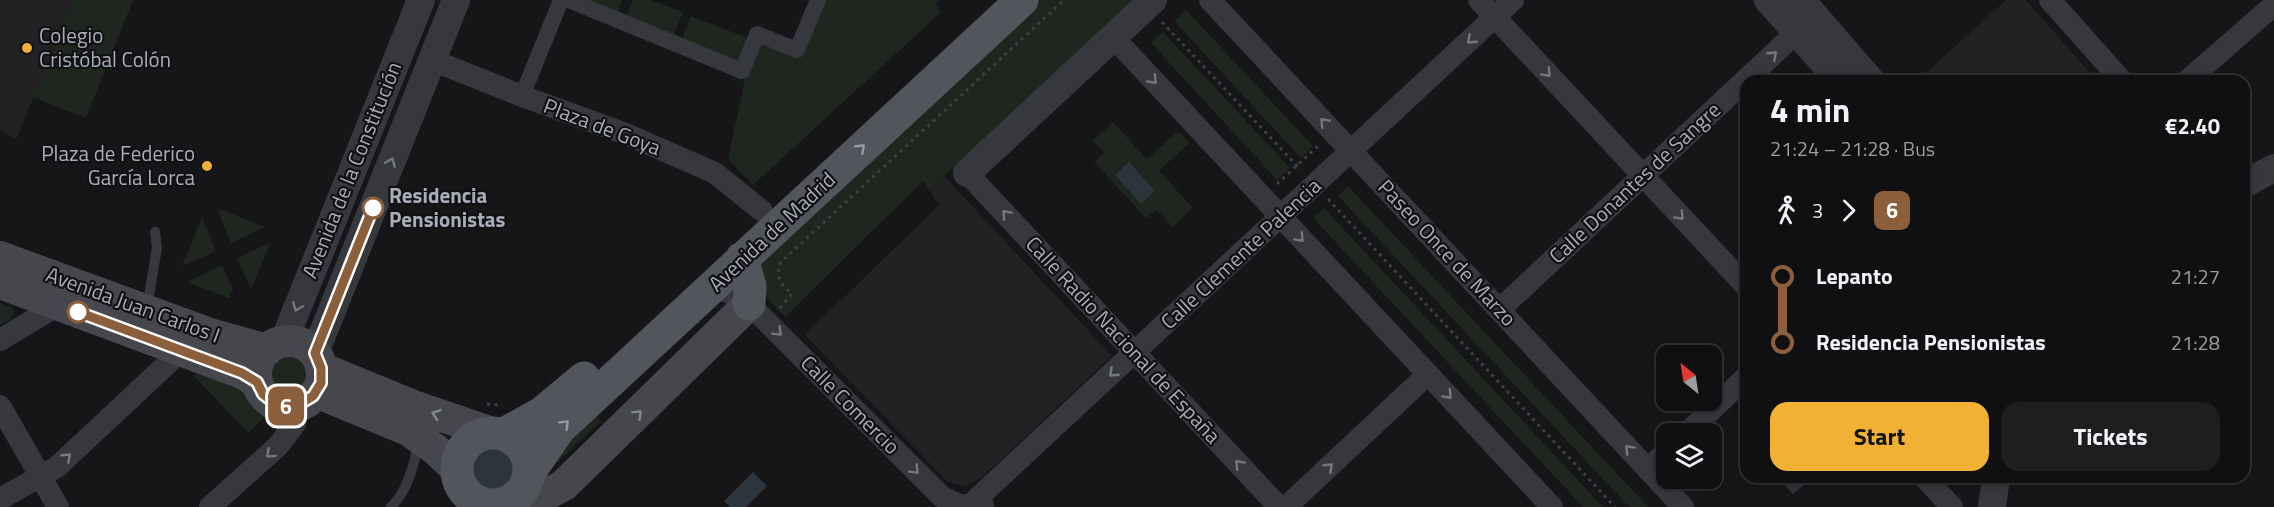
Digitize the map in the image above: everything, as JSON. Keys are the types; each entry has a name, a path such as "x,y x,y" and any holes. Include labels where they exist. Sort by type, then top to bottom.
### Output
{"main road":[{"name":"Avenida de Madrid","path":"498,434 542,413 576,384 989,0"},
{"name":"Avenida de Madrid","path":"533,495 559,429 1022,0"},
{"name":"Avenida Juan Carlos I","path":"0,257 213,335 275,345 299,342 313,380 408,430 435,449 464,494"},
{"path":"742,258 750,286 763,307"},
{"name":"Avenida Juan Carlos I","path":"0,283 242,373 257,382 263,394 273,402 285,406 313,380"},
{"name":"Avenida de Madrid","path":"533,495 564,485 763,307"},
{"path":"257,382 258,362 275,345"},
{"name":"Avenida Juan Carlos I","path":"313,380 416,407 498,434"},
{"path":"498,434 514,439 524,450 528,460 533,495 495,506 464,494 459,455 467,444 478,436 498,434"}],"street":[{"name":"Avenida de la Constitución","path":"275,345 421,0"},
{"name":"Avenida de la Constitución","path":"313,380 456,0"},
{"path":"522,96 561,0"},
{"path":"569,0 742,71 757,34 797,50 818,0"},
{"name":"Paseo Once de Marzo","path":"1210,0 1683,507"},
{"path":"1479,0 1740,280"},
{"name":"Calle Clemente Palencia","path":"977,506 1135,352 1514,0"},
{"path":"1768,0 1835,75"},
{"path":"1801,0 1866,75"},
{"path":"2050,0 2117,75"},
{"path":"967,173 1150,3"},
{"path":"2194,75 2274,5"},
{"name":"Calle Donantes de Sangre","path":"1751,75 1797,32"},
{"path":"1113,37 1552,507"},
{"name":"Plaza de Goya","path":"432,60 626,134 715,172 762,211"},
{"name":"Calle Donantes de Sangre","path":"1500,309 1740,85"},
{"path":"2250,181 2274,168"},
{"name":"Calle Radio Nacional de España","path":"967,173 1279,507"},
{"path":"2250,201 2274,189"},
{"name":"Calle Comercio","path":"715,285 763,307 934,489 953,503 977,506"},
{"path":"0,340 58,304"},
{"path":"0,500 57,467 181,351"},
{"path":"1286,507 1428,374"},
{"path":"210,507 278,446 295,424 313,380"},
{"path":"1698,423 1740,383"},
{"path":"0,406 58,507"},
{"path":"1648,469 1656,461"},
{"path":"1928,483 1942,503"},
{"path":"1992,507 1995,483"}],"lane":[{"path":"147,310 157,248 155,232"},
{"path":"391,507 399,500 417,456 417,436"}],"path":[{"path":"763,307 792,294 780,282 777,271 781,262 1064,0"},
{"path":"1150,3 1296,166 1615,507"},
{"path":"1263,197 1333,132"}],"shaded area":[{"name":"Colegio Cristóbal Colón","path":"0,0 74,0 16,139 0,130"},
{"path":"74,0 133,0 86,118 33,97"},
{"path":"590,0 622,0 618,12"},
{"path":"633,0 651,0 683,12 674,35 627,16"},
{"path":"824,0 940,0 936,3 940,11 753,185 728,159 745,79 759,43 799,59"},
{"path":"1038,0 1133,0 929,190 923,181 785,317 764,292 761,278 763,259"},
{"path":"2006,0 2026,0 2092,75 1924,75"},
{"path":"1186,10 1313,146 1301,158 1174,21"},
{"path":"691,16 750,39 741,62 682,39"},
{"path":"1163,32 1290,168 1277,180 1151,43"},
{"path":"1113,122 1147,159 1178,131 1189,143 1159,171 1193,208 1173,227 1157,210 1146,218 1094,162 1104,153 1093,141"},
{"path":"1129,162 1155,191 1141,204 1115,175"},
{"path":"944,176 1112,356 981,478 966,486 948,482 805,335 939,205 929,190"},
{"path":"1348,186 1648,507 1629,507 1338,196"},
{"path":"217,208 265,227 231,243"},
{"path":"1324,208 1603,507 1583,507 1313,218"},
{"path":"202,217 216,251 182,266"},
{"path":"270,243 251,289 237,258"},
{"path":"222,265 234,292 232,291 229,298 187,282"},
{"path":"0,303 12,307 14,311 10,319 0,325"},
{"path":"289,352 305,358 311,374 305,390 289,396 273,390 267,374 273,358"},
{"path":"197,373 243,390 270,412 248,433 194,376"},
{"path":"593,413 601,421 551,468 551,460"},
{"path":"493,445 511,452 518,470 511,488 493,495 475,488 468,470 475,452"},
{"path":"753,472 767,486 746,507 730,507 724,501"},
{"path":"1783,483 1804,483 1805,484 1793,494"}],"bus line":[{"name":"6","path":"78,312 242,373 257,382 263,394 277,404 290,406 303,404 310,399 321,383 322,373 315,353 373,208"}],"place":[{"name":"Colegio Cristóbal Colón","path":"27,48"},
{"name":"Plaza de Federico García Lorca","path":"207,166"},
{"name":"Residencia Pensionistas","path":"373,208"}]}
